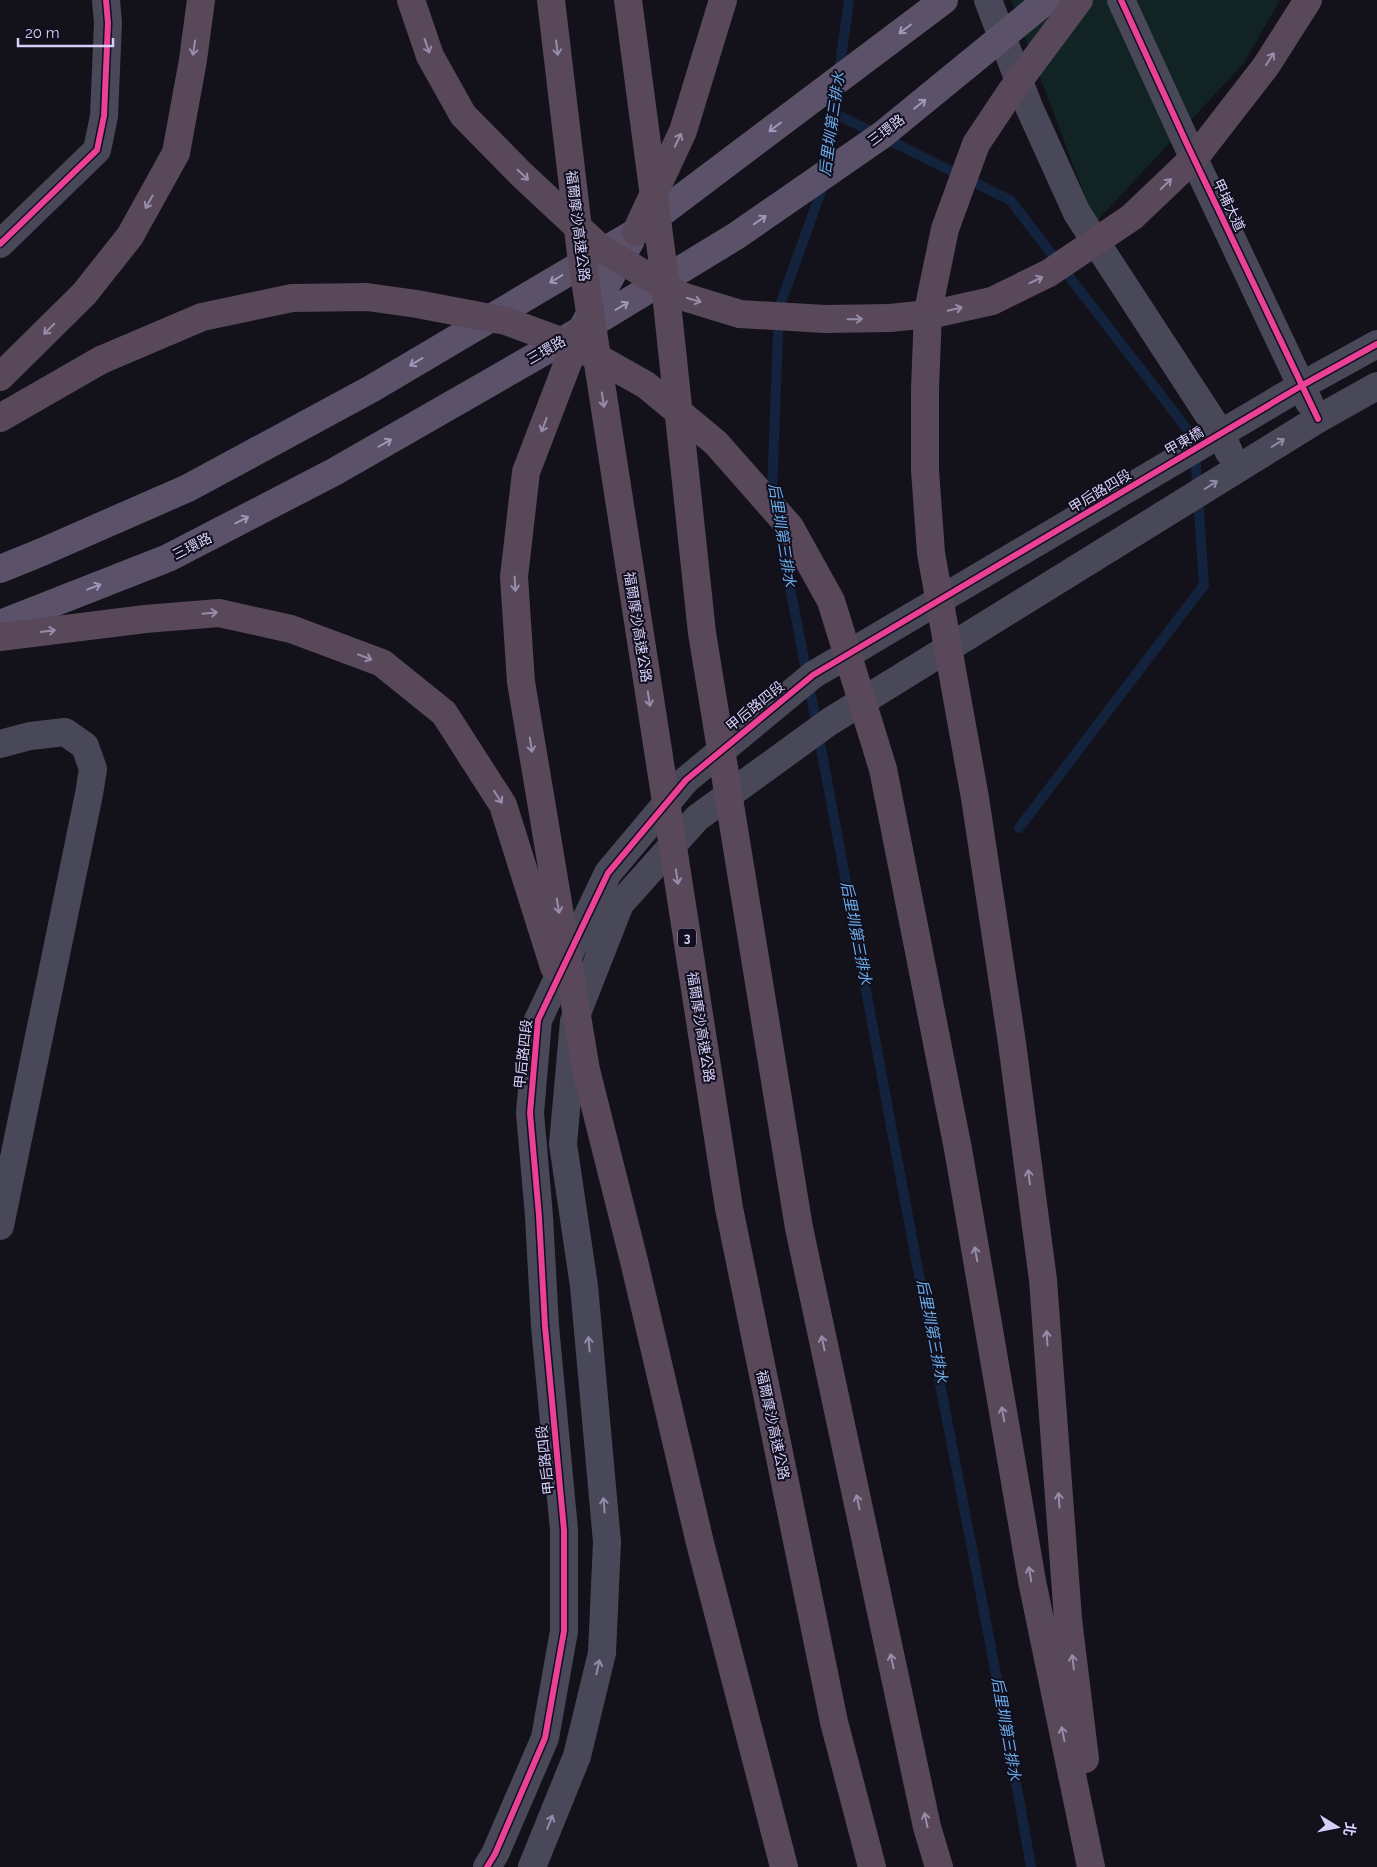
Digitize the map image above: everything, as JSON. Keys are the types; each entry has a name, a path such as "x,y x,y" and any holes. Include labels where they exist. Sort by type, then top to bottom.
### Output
{"highway":[{"path":"0,377 84,294 130,236 176,153 193,60 201,0"},
{"path":"410,0 430,56 463,115 520,173 599,247 681,296 740,314 825,319 890,318 938,313 992,301 1048,273 1132,217 1197,155 1266,66 1308,0"},
{"name":"福爾摩沙高速公路","path":"552,0 582,263 729,1208 834,1722 872,1867"},
{"path":"628,0 664,275 702,633 797,1219 927,1827 939,1867"},
{"path":"636,232 683,131 723,0"},
{"path":"1079,0 1012,90 976,144 945,229 928,311 925,389 925,470 931,553 984,857 1012,1043 1043,1280 1068,1619 1097,1867"},
{"path":"0,418 101,360 202,317 292,298 367,297 506,320 582,349 646,385 716,442 790,527 831,601 883,769 958,1149 1032,1581 1091,1867"},
{"path":"580,331 526,472 514,577 521,682 586,1070"},
{"path":"0,637 145,619 219,613 292,629 382,663 444,713 503,805 586,1070 634,1261 700,1543 784,1867"}],"main road":[{"path":"0,569 188,488 371,389 636,232 944,0"},
{"name":"三環路","path":"0,624 168,558 334,472 580,331 736,236 874,140 1048,0"},
{"path":"580,331 636,232"}],"street":[{"path":"0,244 97,150 104,116 108,23 106,0"},
{"path":"988,0 1029,108 1077,213 1221,434 1237,469"},
{"name":"甲埔大道","path":"1121,0 1318,419"},
{"path":"1221,434 1301,386 1377,344"},
{"path":"532,1867 577,1756 602,1653 607,1542 584,1286 563,1144 574,1021 620,904 697,818 829,722 1318,419 1377,386"},
{"name":"甲東橋","path":"1160,470 1221,434"},
{"name":"甲后路四段","path":"487,1867 495,1854 545,1738 564,1631 564,1530 544,1326 539,1216 530,1113 538,1020 608,873 686,780 813,675 1160,470"},
{"path":"0,744 30,736 65,732 86,746 93,769 0,1226"}],"shaded area":[{"path":"1011,0 1280,0 1244,63 1095,223"}],"waterway":[{"name":"后里圳第三排水","path":"839,72 849,0"},
{"name":"后里圳第三排水","path":"827,169 837,86"},
{"path":"834,113 1010,200 1194,438 1204,585 1019,828"},
{"name":"后里圳第三排水","path":"773,498 779,308 824,183"},
{"name":"后里圳第三排水","path":"778,527 829,789 1031,1867"}],"cycle path":[{"path":"0,244 97,150 104,116 108,23 106,0"},
{"path":"1121,0 1186,142 1318,419"},
{"path":"487,1867 495,1854 545,1738 564,1631 564,1530 545,1326 539,1216 530,1113 538,1020 608,873 686,780 813,675 1301,386 1377,344"}]}
